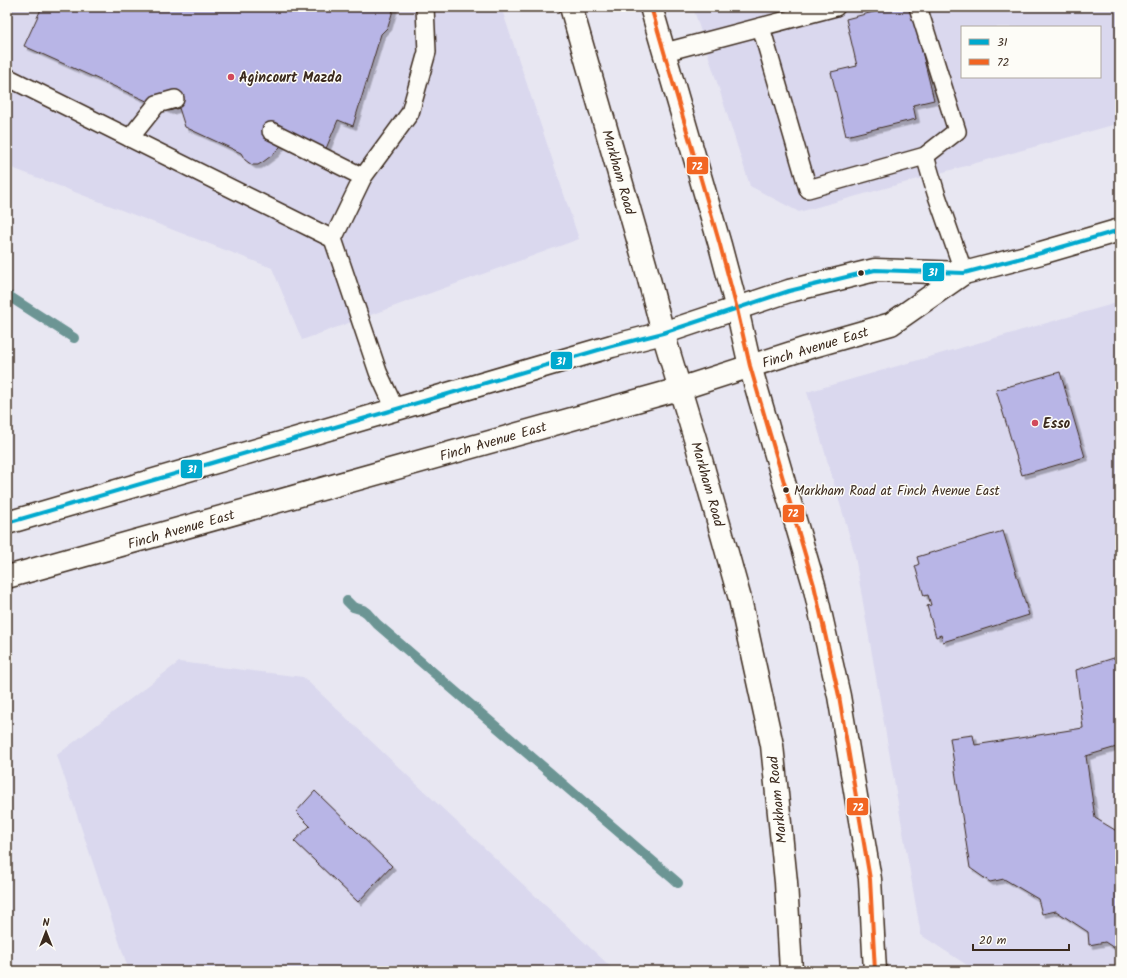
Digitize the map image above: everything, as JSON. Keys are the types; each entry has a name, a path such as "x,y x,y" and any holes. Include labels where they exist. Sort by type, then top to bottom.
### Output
{"main road":[{"name":"Markham Road","path":"571,7 645,264 662,333 696,442 740,599 772,745 786,882 791,971"},
{"path":"651,7 720,245 750,366 814,585 839,696 870,879 874,971"},
{"name":"Finch Avenue East","path":"7,523 612,346 662,333 789,291 875,270 964,273 1120,230"},
{"name":"Finch Avenue East","path":"7,577 680,389 807,348 891,324 964,273"}],"lane":[{"path":"333,239 364,177 410,114 427,52 425,7"},
{"path":"665,52 836,7"},
{"path":"761,27 808,188 925,156 957,131 918,7"},
{"path":"7,77 333,239 378,372 395,409"},
{"path":"130,138 156,104 175,99"},
{"path":"271,131 364,177"},
{"path":"925,156 936,193 964,273"}],"shaded area":[{"path":"7,7 501,7 579,239 302,340 272,268 7,166"},
{"path":"693,7 1120,7 1120,123 799,212 750,186"},
{"path":"1120,302 1120,971 976,971 921,935 854,551 807,392"},
{"path":"179,662 303,677 615,971 129,971 57,755"}],"building":[{"name":"Agincourt Mazda","path":"42,7 394,7 388,27 381,34 353,126 338,120 325,151 289,136 275,153 258,165 252,165 245,160 241,153 185,127 179,108 169,111 24,46"},
{"path":"893,7 911,7 934,100 913,105 916,119 846,136 831,72 857,66 846,19"},
{"path":"1060,372 1085,457 1022,475 996,390"},
{"path":"1003,531 1029,615 943,642 941,635 936,637 927,606 931,605 928,595 924,596 915,566 919,564 917,557"},
{"path":"1120,656 1120,746 1086,756 1095,818 1120,833 1120,952 1105,942 1089,945 1088,932 1056,911 1042,914 1038,899 1004,879 990,882 970,868 950,738 973,735 975,745 1083,728 1076,670"},
{"path":"315,791 392,866 358,902 294,841 310,826 296,812"}],"waterway":[{"path":"7,295 74,338"},
{"path":"347,601 353,607 367,613 377,624 678,883"}],"transit line":[{"name":"72","path":"651,7 720,245 750,366 814,585 839,696 870,879 875,971"},
{"name":"31","path":"7,523 612,346 663,333 789,291 875,270 964,273 1120,230"}],"place":[{"name":"Agincourt Mazda","path":"231,77"},
{"name":"Esso","path":"1035,423"},
{"name":"Markham Road at Finch Avenue East","path":"786,490"}]}
